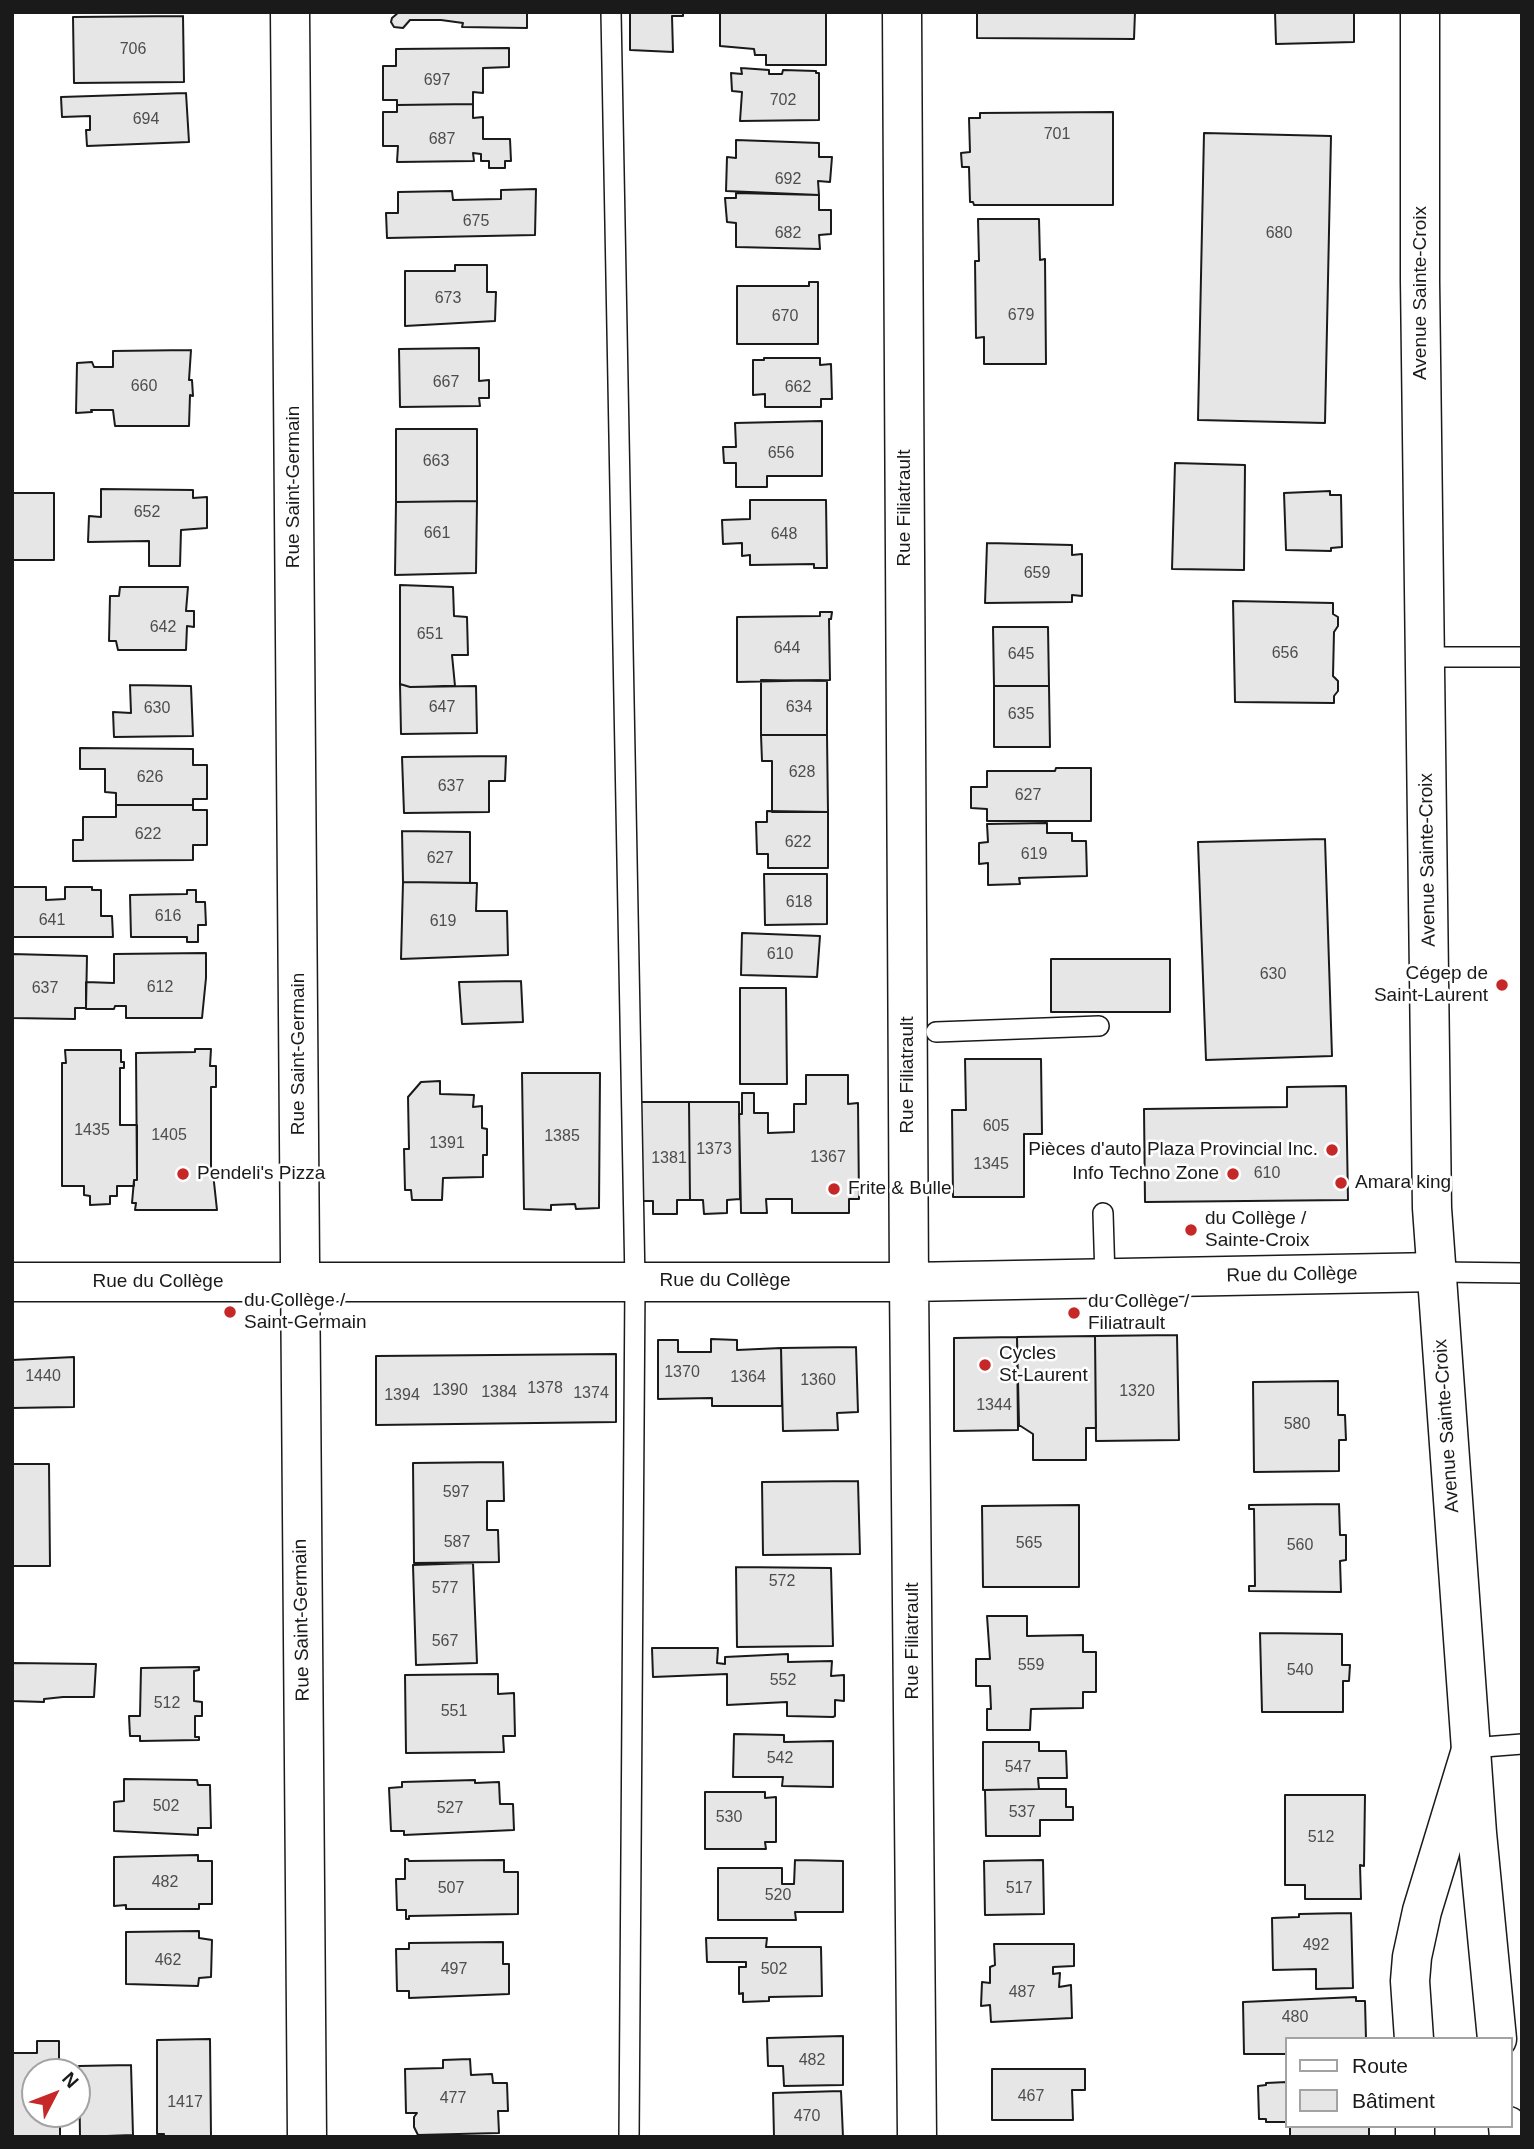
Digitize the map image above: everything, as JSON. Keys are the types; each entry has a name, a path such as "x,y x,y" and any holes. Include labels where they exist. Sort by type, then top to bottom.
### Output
{"street":[{"name":"Rue Saint-Germain","path":"290,12 307,2137"},
{"name":"Rue Filiatrault","path":"902,12 917,2137"},
{"name":"Avenue Sainte-Croix","path":"1420,12 1420,281 1432,1208 1485,1931 1497,2037"},
{"name":"Rue du Collège","path":"12,1282 909,1282 1437,1272"},
{"name":"Avenue Sainte-Croix","path":"1414,2037 1410,1981 1412,1957 1422,1911 1471,1748"}],"lane":[{"path":"611,12 635,1282 629,2137"},
{"path":"1425,657 1522,657"},
{"path":"936,1031 1100,1026"},
{"path":"1103,1213 1105,1278"},
{"path":"1437,1272 1522,1273"},
{"path":"1471,1748 1522,1744"}],"building":[{"path":"399,12 527,12 527,28 462,27 463,23 441,20 410,20 403,28 394,27 392,18"},
{"path":"630,12 683,12 683,16 672,16 673,52 630,50"},
{"path":"720,12 826,12 826,65 766,65 766,55 755,55 754,49 720,46"},
{"path":"977,12 1135,12 1134,39 977,38"},
{"path":"1275,12 1354,12 1354,42 1276,44"},
{"path":"183,16 184,82 74,83 73,17"},
{"path":"509,48 509,67 483,68 483,93 473,92 473,104 397,105 397,100 383,100 383,66 396,66 396,49"},
{"path":"741,68 769,70 769,74 782,74 783,70 819,73 819,120 740,121 742,92 732,91 731,73 742,74"},
{"path":"186,93 189,142 87,146 86,130 90,130 90,116 62,117 61,97"},
{"path":"473,104 473,118 483,117 483,139 510,139 511,161 505,161 505,168 489,168 489,161 481,161 481,154 473,153 474,161 397,162 398,146 383,146 383,112 397,112 397,105"},
{"path":"1113,112 1113,205 974,205 970,202 969,167 962,167 961,153 970,152 969,118 980,118 980,113"},
{"path":"1204,133 1331,136 1325,423 1198,420"},
{"path":"736,140 819,143 819,157 832,157 830,182 818,181 819,195 726,191 727,157 736,158"},
{"path":"536,189 535,235 387,238 386,213 398,213 398,192 452,191 453,200 501,199 501,190"},
{"path":"736,193 819,195 819,210 831,210 831,234 819,235 820,249 736,247 736,223 727,222 725,198 736,198"},
{"path":"978,219 1039,219 1040,260 1045,259 1046,364 984,364 984,337 976,338 975,261 979,261"},
{"path":"455,265 487,265 487,292 496,292 495,321 405,326 405,271 455,271"},
{"path":"809,282 818,282 818,344 737,344 737,286 809,286"},
{"path":"479,348 479,381 489,380 489,398 479,398 480,406 400,407 399,349"},
{"path":"191,350 189,380 192,380 193,396 190,395 189,426 115,426 113,410 76,413 77,363 92,362 94,367 113,367 113,351"},
{"path":"820,358 820,365 831,364 832,399 821,399 821,407 765,407 765,394 753,395 753,360"},
{"path":"822,421 822,476 767,476 767,487 736,487 736,463 724,463 723,447 736,447 735,423"},
{"path":"396,429 477,429 477,501 396,502"},
{"path":"1175,463 1245,465 1244,570 1172,569"},
{"path":"101,489 193,490 193,498 207,497 207,528 181,530 180,566 149,566 149,541 88,542 89,516 101,517"},
{"path":"1330,491 1330,495 1341,495 1342,547 1331,548 1331,551 1286,550 1284,493"},
{"path":"12,493 54,493 54,560 12,560"},
{"path":"750,500 826,500 827,568 814,568 814,564 750,565 750,555 742,556 742,543 723,544 722,520 750,519"},
{"path":"477,501 476,573 395,575 396,502"},
{"path":"987,543 1072,545 1072,555 1082,554 1082,596 1072,595 1072,602 985,603"},
{"path":"400,585 453,587 454,616 467,617 468,655 452,655 455,686 410,687 400,684"},
{"path":"120,587 188,587 186,611 194,611 194,627 187,626 186,650 118,650 116,641 109,641 110,596 119,596"},
{"path":"1233,601 1333,603 1333,614 1338,617 1338,626 1334,632 1333,676 1338,681 1338,691 1334,696 1334,703 1235,702"},
{"path":"820,612 832,612 829,619 830,680 737,682 737,617 820,616"},
{"path":"993,627 1048,627 1049,686 994,686"},
{"path":"761,680 827,681 827,735 761,735"},
{"path":"400,684 410,687 476,686 477,733 401,734"},
{"path":"130,685 191,686 193,736 114,737 113,712 131,713"},
{"path":"994,686 1049,686 1050,747 994,747"},
{"path":"761,735 827,735 828,812 772,812 772,761 762,761"},
{"path":"80,748 193,749 193,765 207,765 207,799 193,799 193,805 116,805 116,793 105,792 105,769 80,769"},
{"path":"506,756 505,781 489,781 489,812 404,813 402,757"},
{"path":"1056,768 1091,768 1091,821 987,821 987,809 971,808 971,787 987,787 987,771 1055,771"},
{"path":"116,805 193,805 193,810 207,810 207,845 193,845 193,860 73,861 73,840 83,840 83,817 116,817"},
{"path":"767,811 828,812 828,868 768,868 768,854 757,854 756,822 767,822"},
{"path":"1047,823 1047,833 1072,833 1072,841 1086,841 1087,876 1019,878 1020,884 988,885 988,863 979,864 979,843 988,842 987,824"},
{"path":"402,831 470,832 470,883 403,882"},
{"path":"1325,839 1332,1056 1206,1060 1198,842"},
{"path":"764,874 827,874 827,924 765,925"},
{"path":"403,882 477,883 476,911 507,911 508,955 401,959"},
{"path":"12,887 46,887 46,900 65,899 65,887 92,887 92,890 101,890 101,916 112,916 113,937 12,937"},
{"path":"187,890 196,890 196,902 205,902 206,925 198,925 198,942 187,942 187,937 131,937 130,895 187,894"},
{"path":"742,933 820,936 817,977 741,975"},
{"path":"206,953 202,1018 126,1018 126,1006 86,1009 86,982 114,983 114,954"},
{"path":"12,954 87,956 86,1008 75,1008 75,1019 12,1018"},
{"path":"1051,959 1170,959 1170,1012 1051,1012"},
{"path":"521,981 523,1022 462,1024 459,982"},
{"path":"740,988 786,988 787,1084 740,1084"},
{"path":"195,1049 211,1049 210,1066 216,1066 216,1087 211,1087 211,1173 217,1210 135,1210 136,1203 132,1203 134,1180 137,1180 136,1053 195,1052"},
{"path":"65,1050 121,1050 124,1068 120,1068 120,1125 137,1125 137,1180 134,1180 134,1186 117,1186 117,1196 110,1196 110,1204 90,1205 90,1196 84,1195 84,1186 62,1186 62,1063 66,1063"},
{"path":"965,1059 1041,1059 1042,1134 1024,1134 1024,1197 953,1197 952,1110 966,1110"},
{"path":"522,1073 600,1073 599,1208 576,1209 575,1204 551,1205 551,1210 524,1209"},
{"path":"806,1075 848,1075 848,1104 858,1103 859,1199 849,1199 849,1213 792,1213 792,1199 766,1199 767,1213 741,1213 739,1114 742,1114 742,1093 754,1093 754,1113 768,1113 768,1133 794,1132 794,1104 806,1104"},
{"path":"440,1081 440,1094 474,1095 473,1107 482,1106 482,1128 487,1129 487,1155 483,1155 483,1177 443,1178 442,1200 412,1200 411,1190 405,1190 404,1149 409,1149 408,1097 421,1082"},
{"path":"1346,1086 1348,1200 1145,1202 1144,1109 1287,1107 1287,1087"},
{"path":"639,1102 689,1102 690,1200 677,1200 677,1214 653,1214 653,1201 640,1201"},
{"path":"689,1102 739,1102 740,1199 727,1200 727,1213 704,1214 703,1200 690,1200"},
{"path":"1177,1335 1179,1440 1096,1441 1095,1336"},
{"path":"1095,1336 1096,1428 1086,1428 1086,1460 1033,1460 1033,1434 1019,1425 1017,1337"},
{"path":"1017,1337 1018,1430 954,1431 954,1338"},
{"path":"711,1339 737,1340 737,1350 781,1348 782,1406 712,1406 712,1398 658,1399 658,1340 678,1340 678,1352 711,1352"},
{"path":"856,1347 858,1412 837,1413 838,1430 783,1431 781,1348"},
{"path":"616,1354 616,1422 376,1425 376,1356"},
{"path":"74,1357 74,1407 12,1408 12,1360"},
{"path":"1338,1381 1338,1415 1345,1415 1346,1440 1339,1440 1339,1471 1254,1472 1253,1382"},
{"path":"503,1462 504,1501 487,1501 487,1530 498,1530 499,1562 414,1563 413,1463"},
{"path":"12,1464 49,1464 50,1566 12,1566"},
{"path":"858,1481 860,1554 763,1555 762,1482"},
{"path":"1339,1504 1340,1535 1346,1535 1346,1560 1340,1561 1341,1592 1249,1591 1249,1586 1255,1586 1254,1509 1249,1509 1249,1505"},
{"path":"1079,1505 1079,1587 983,1587 982,1506"},
{"path":"473,1563 477,1663 416,1665 413,1565"},
{"path":"736,1567 831,1568 833,1646 737,1647"},
{"path":"987,1616 1027,1616 1027,1636 1083,1635 1083,1652 1096,1652 1096,1692 1083,1692 1083,1708 1031,1709 1030,1730 987,1730 987,1709 991,1709 990,1686 976,1686 976,1659 990,1659"},
{"path":"1260,1633 1342,1634 1342,1665 1350,1665 1349,1681 1343,1681 1343,1712 1262,1712"},
{"path":"652,1648 718,1648 717,1663 725,1664 725,1657 788,1654 788,1662 832,1661 831,1676 844,1675 844,1701 835,1700 833,1717 787,1716 787,1702 727,1705 727,1674 653,1677"},
{"path":"12,1663 96,1664 94,1697 63,1697 44,1699 44,1702 12,1701"},
{"path":"199,1667 199,1670 194,1671 194,1701 202,1702 202,1716 195,1716 195,1737 199,1737 199,1740 140,1741 140,1736 130,1736 129,1716 140,1716 141,1668"},
{"path":"498,1674 498,1694 514,1693 515,1736 503,1736 504,1752 406,1753 405,1675"},
{"path":"734,1734 784,1735 784,1742 833,1741 833,1787 782,1786 783,1777 733,1777"},
{"path":"983,1742 1039,1742 1039,1751 1066,1751 1067,1778 1038,1778 1039,1789 983,1790"},
{"path":"124,1779 197,1780 198,1785 210,1785 211,1828 198,1828 198,1835 114,1831 114,1802 124,1801"},
{"path":"475,1780 475,1783 499,1782 500,1804 513,1804 514,1830 404,1835 404,1831 391,1831 389,1788 402,1787 402,1782"},
{"path":"1066,1789 1066,1807 1073,1807 1073,1820 1040,1820 1040,1836 986,1836 985,1790"},
{"path":"705,1792 765,1792 765,1798 776,1797 776,1842 765,1842 766,1849 705,1849"},
{"path":"1285,1795 1365,1795 1364,1866 1360,1865 1361,1899 1305,1899 1305,1885 1285,1885"},
{"path":"198,1855 198,1861 212,1861 212,1904 199,1904 199,1909 126,1909 126,1905 114,1906 114,1857"},
{"path":"405,1859 504,1860 504,1872 518,1872 518,1914 409,1916 409,1919 406,1919 406,1910 397,1910 396,1879 405,1879"},
{"path":"795,1860 843,1861 843,1912 795,1912 796,1920 718,1920 718,1868 782,1868 782,1884 794,1884"},
{"path":"1043,1860 1044,1914 985,1915 984,1861"},
{"path":"1351,1913 1353,1988 1316,1989 1316,1969 1273,1970 1272,1918 1299,1917 1299,1914"},
{"path":"199,1931 199,1938 212,1940 211,1977 199,1978 198,1986 126,1984 126,1932"},
{"path":"706,1938 767,1938 766,1947 821,1947 822,1996 769,1997 769,2001 743,2002 743,1993 739,1994 739,1967 746,1967 746,1962 707,1962"},
{"path":"503,1942 503,1964 509,1964 509,1994 409,1998 409,1991 397,1991 396,1949 409,1949 409,1943"},
{"path":"994,1944 1074,1944 1074,1966 1053,1967 1053,1974 1060,1973 1059,1987 1071,1985 1072,2018 991,2022 990,2005 981,2006 982,1982 990,1983 990,1967 995,1965"},
{"path":"1356,1997 1356,2001 1365,2001 1366,2037 1286,2037 1286,2054 1244,2054 1243,2002"},
{"path":"843,2036 843,2085 784,2086 783,2066 768,2066 767,2038"},
{"path":"210,2039 211,2137 164,2137 164,2134 157,2134 157,2040"},
{"path":"37,2041 59,2041 59,2058 21,2058 21,2128 60,2128 60,2136 12,2137 12,2053 37,2053"},
{"path":"470,2059 471,2075 492,2074 493,2083 507,2083 508,2111 498,2111 499,2133 418,2135 414,2127 417,2113 406,2113 405,2069 443,2068 443,2060"},
{"path":"131,2065 133,2135 80,2137 80,2128 91,2128 91,2066"},
{"path":"992,2069 1085,2069 1085,2090 1072,2090 1073,2120 992,2120"},
{"path":"1286,2082 1286,2122 1266,2122 1266,2119 1259,2119 1258,2086"},
{"path":"841,2091 843,2137 774,2137 773,2093"},
{"path":"1290,2128 1369,2128 1369,2137 1290,2137"}],"place":[{"name":"Cégep de Saint-Laurent","path":"1502,985"},
{"name":"Pièces d'auto Plaza Provincial Inc.","path":"1332,1150"},
{"name":"Pendeli's Pizza","path":"183,1174"},
{"name":"Info Techno Zone","path":"1233,1174"},
{"name":"Amara king","path":"1341,1183"},
{"name":"Frite & Bulle","path":"834,1189"},
{"name":"du Collège / Sainte-Croix","path":"1191,1230"},
{"name":"du Collège / Saint-Germain","path":"230,1312"},
{"name":"du Collège / Filiatrault","path":"1074,1313"},
{"name":"Cycles St-Laurent","path":"985,1365"}]}
